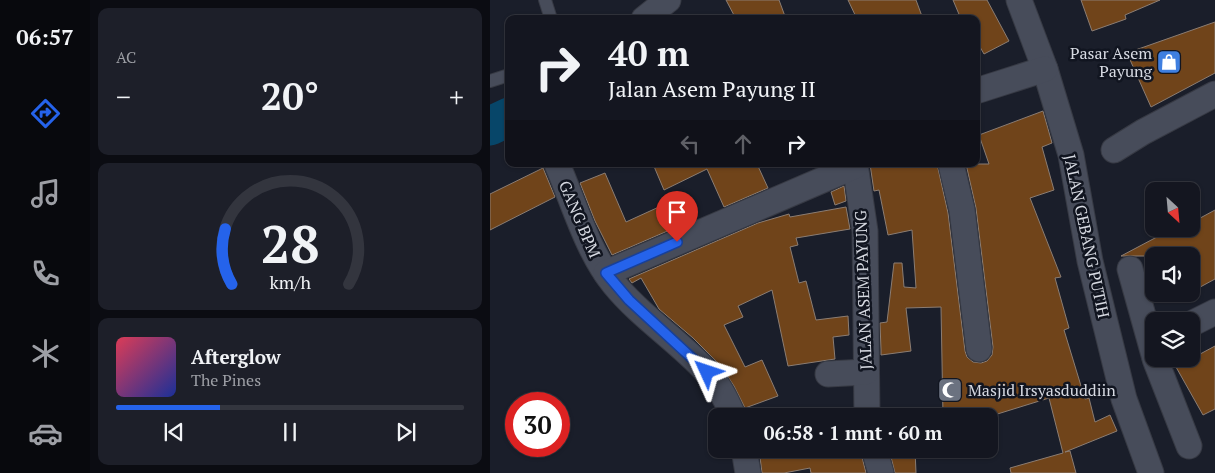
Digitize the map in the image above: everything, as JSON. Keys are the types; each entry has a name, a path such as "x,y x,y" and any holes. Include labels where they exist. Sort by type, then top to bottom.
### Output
{"street":[{"path":"649,15 668,0"},
{"name":"JALAN GEBANG PUTIH","path":"1019,0 1045,70 1071,155 1090,261 1124,400 1151,473"},
{"path":"980,90 1045,70"},
{"path":"1114,150 1143,132 1215,94"},
{"name":"GANG BPM","path":"558,167 598,262 629,300 707,372 730,408"},
{"path":"606,273 850,167"},
{"name":"JALAN ASEM PAYUNG","path":"855,167 865,231 867,408"},
{"path":"952,167 962,210 979,349"},
{"path":"1130,269 1145,322"},
{"path":"1200,320 1215,312"},
{"path":"1160,367 1190,446"},
{"path":"828,374 866,372"},
{"path":"746,458 748,473"},
{"path":"877,458 882,473"}],"lane":[{"path":"545,0 550,15"},
{"path":"490,81 505,76"}],"building":[{"path":"726,0 779,0 785,15 734,15"},
{"path":"848,0 916,0 922,15 855,15"},
{"path":"953,0 987,0 1009,41 984,54 980,47 980,15 959,15"},
{"path":"1081,0 1160,0 1125,15 1126,19 1092,31"},
{"path":"1215,22 1215,73 1151,107 1127,53"},
{"path":"1043,111 1052,143 1042,147 1054,190 1030,198 1061,277 1055,278 1069,328 1064,330 1085,399 1089,398 1095,422 1110,415 1117,431 1065,452 1070,451 1076,473 1011,473 1010,468 1063,453 1049,398 998,414 998,408 943,408 941,307 906,308 911,351 881,355 880,323 887,322 894,263 902,263 904,287 916,288 912,230 888,235 879,190 874,191 870,167 938,167 948,213 965,351 967,357 973,362 981,363 987,361 992,355 993,347 976,208 967,167 980,167 980,164 989,164 980,135"},
{"path":"654,167 758,167 768,188 724,207 707,169 664,190"},
{"path":"543,168 555,197 490,230 490,194"},
{"path":"605,173 626,222 683,196 693,220 612,255 595,221 580,183"},
{"path":"844,186 846,201 835,205 831,192"},
{"path":"846,207 850,229 796,238 798,245 790,247 799,283 806,281 816,320 848,316 849,335 833,337 835,359 788,366 772,290 738,306 743,317 724,325 745,367 762,360 778,396 745,408 721,366 693,338 659,309 641,278 632,283 629,279 758,223 789,214 790,217"},
{"path":"1215,210 1215,279 1200,287 1200,247 1145,247 1145,256 1121,256 1155,238 1200,238 1200,218"},
{"path":"1215,346 1215,409 1203,415 1176,367 1200,367 1200,354"},
{"path":"760,458 862,458 866,473 811,473 810,468 784,473 762,473"},
{"path":"891,458 915,458 916,473 895,473"}],"waterway":[{"path":"490,126 505,119"}],"place":[{"name":"Pasar Asem Payung","path":"1169,62"},
{"name":"Masjid Irsyasduddiin","path":"950,390"}],"route":[{"path":"677,242 606,273 629,300 707,372"}]}
